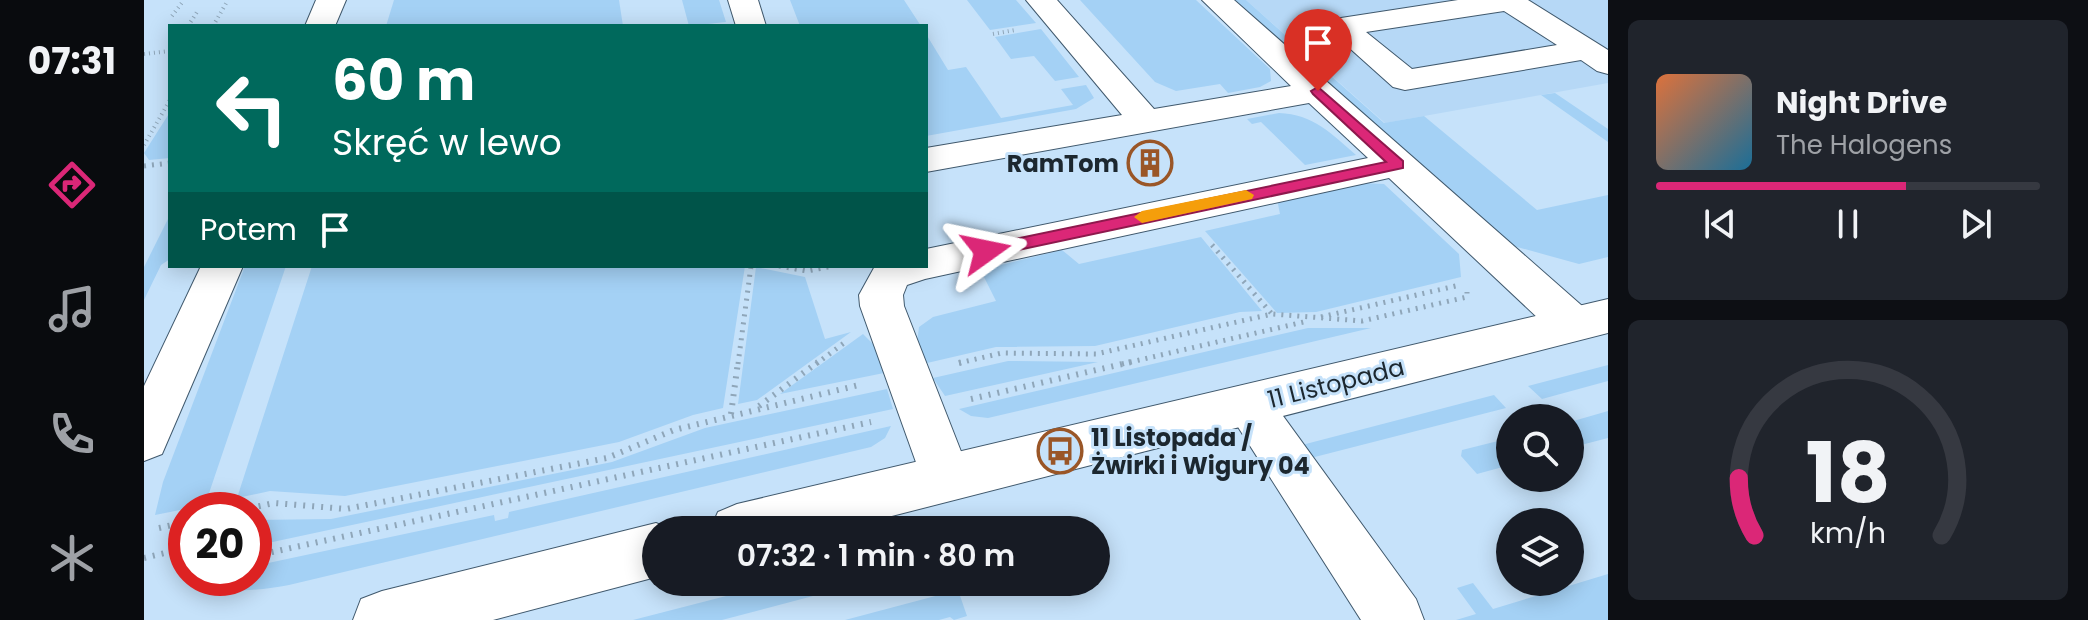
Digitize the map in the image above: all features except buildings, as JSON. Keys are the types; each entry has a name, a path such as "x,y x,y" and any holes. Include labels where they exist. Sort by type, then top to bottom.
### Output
{"main road":[{"path":"321,24 331,0"},
{"path":"743,0 750,24"},
{"path":"1041,0 1146,121"},
{"path":"1217,0 1398,164 1590,320"},
{"path":"1509,1 1597,57 1405,80 1341,27 1509,1"},
{"path":"928,160 1318,91"},
{"path":"928,264 1398,164"},
{"path":"144,439 221,268"},
{"path":"910,268 891,275 881,295 888,324 945,477"},
{"name":"11 Listopada","path":"792,516 1590,320"},
{"path":"1248,405 1395,620"},
{"path":"382,620 439,611 642,554"}],"path":[{"path":"172,16 184,0"},
{"path":"214,24 228,0"},
{"path":"189,24 197,12"},
{"path":"144,54 168,51"},
{"path":"144,145 168,103"},
{"path":"144,166 168,163"},
{"path":"1205,236 1272,314"},
{"path":"731,414 751,268"},
{"path":"790,268 807,271 823,268"},
{"path":"272,503 346,509 607,458 674,430 731,414 1002,353 1096,354 1272,314 1362,321 1427,306"},
{"path":"754,409 857,333 888,324"},
{"path":"159,528 168,526"},
{"path":"144,558 168,552"}],"shaded area":[{"path":"394,0 619,0 623,24 387,24"},
{"path":"682,0 719,0 726,22 688,24"},
{"path":"790,0 904,0 920,24 799,24"},
{"path":"967,0 1016,0 1036,23 990,30"},
{"path":"1080,0 1196,0 1270,69 1271,81 1260,87 1228,93 1220,84 1176,91 1155,82"},
{"path":"1235,0 1246,0 1384,123 1424,116 1537,210 1608,195 1608,257 1579,264 1510,245"},
{"path":"1246,0 1608,0 1608,83 1385,123"},
{"path":"1041,29 1079,77 1055,81 1034,56 1011,59 995,37"},
{"path":"928,37 948,70 966,67 1001,118 1073,105 1061,89 1086,85 1094,98 1076,109 928,136"},
{"path":"1555,93 1608,129 1608,142 1541,95"},
{"path":"1279,113 1312,121 1356,155 1305,165 1261,122 1252,124 1247,119"},
{"path":"168,115 168,158 149,160 144,153"},
{"path":"1361,183 1384,184 1459,254 1461,277 1316,312 1277,313 1205,231 1280,214 1277,199"},
{"path":"168,219 168,260 161,265 144,300 144,267"},
{"path":"1201,237 1262,311 1240,312 1095,346 996,347 927,363 917,343 919,327 933,317 996,301 984,277 989,268 1062,250 1079,264"},
{"path":"244,268 285,268 209,492 168,492 168,512 155,515 163,482"},
{"path":"311,268 745,268 723,408 693,415 619,442 345,496 239,492"},
{"path":"756,268 805,277 825,339 851,332 757,400 738,404"},
{"path":"1308,328 1371,328 988,418 971,416 959,409"},
{"path":"863,334 873,344 884,373 780,394"},
{"path":"1008,361 1098,362 945,396 933,378"},
{"path":"1608,365 1608,381 1542,399 1528,386"},
{"path":"887,389 893,409 272,542 272,520 331,519 612,462 705,428"},
{"path":"1494,395 1502,404 1496,404 1496,411 1303,460 1298,446"},
{"path":"1608,411 1608,438 1584,444 1584,418"},
{"path":"891,426 885,438 871,447 272,587 272,562 494,515 495,521 508,518 509,512"},
{"path":"1496,442 1496,469 1477,474 1461,456 1462,450"},
{"path":"1608,574 1608,620 1456,620 1476,614 1457,588 1473,583 1493,609 1536,596 1584,596 1584,581"},
{"path":"726,596 813,596 722,620 633,620"},
{"path":"935,596 960,596 967,616 954,620 950,617 939,620 845,620"}],"slow traffic":[{"path":"1142,217 1246,195"}],"place":[{"name":"RamTom","path":"1150,163"},
{"name":"11 Listopada / Żwirki i Wigury 04","path":"1060,451"}],"route":[{"path":"986,251 1398,164 1318,91"}]}
